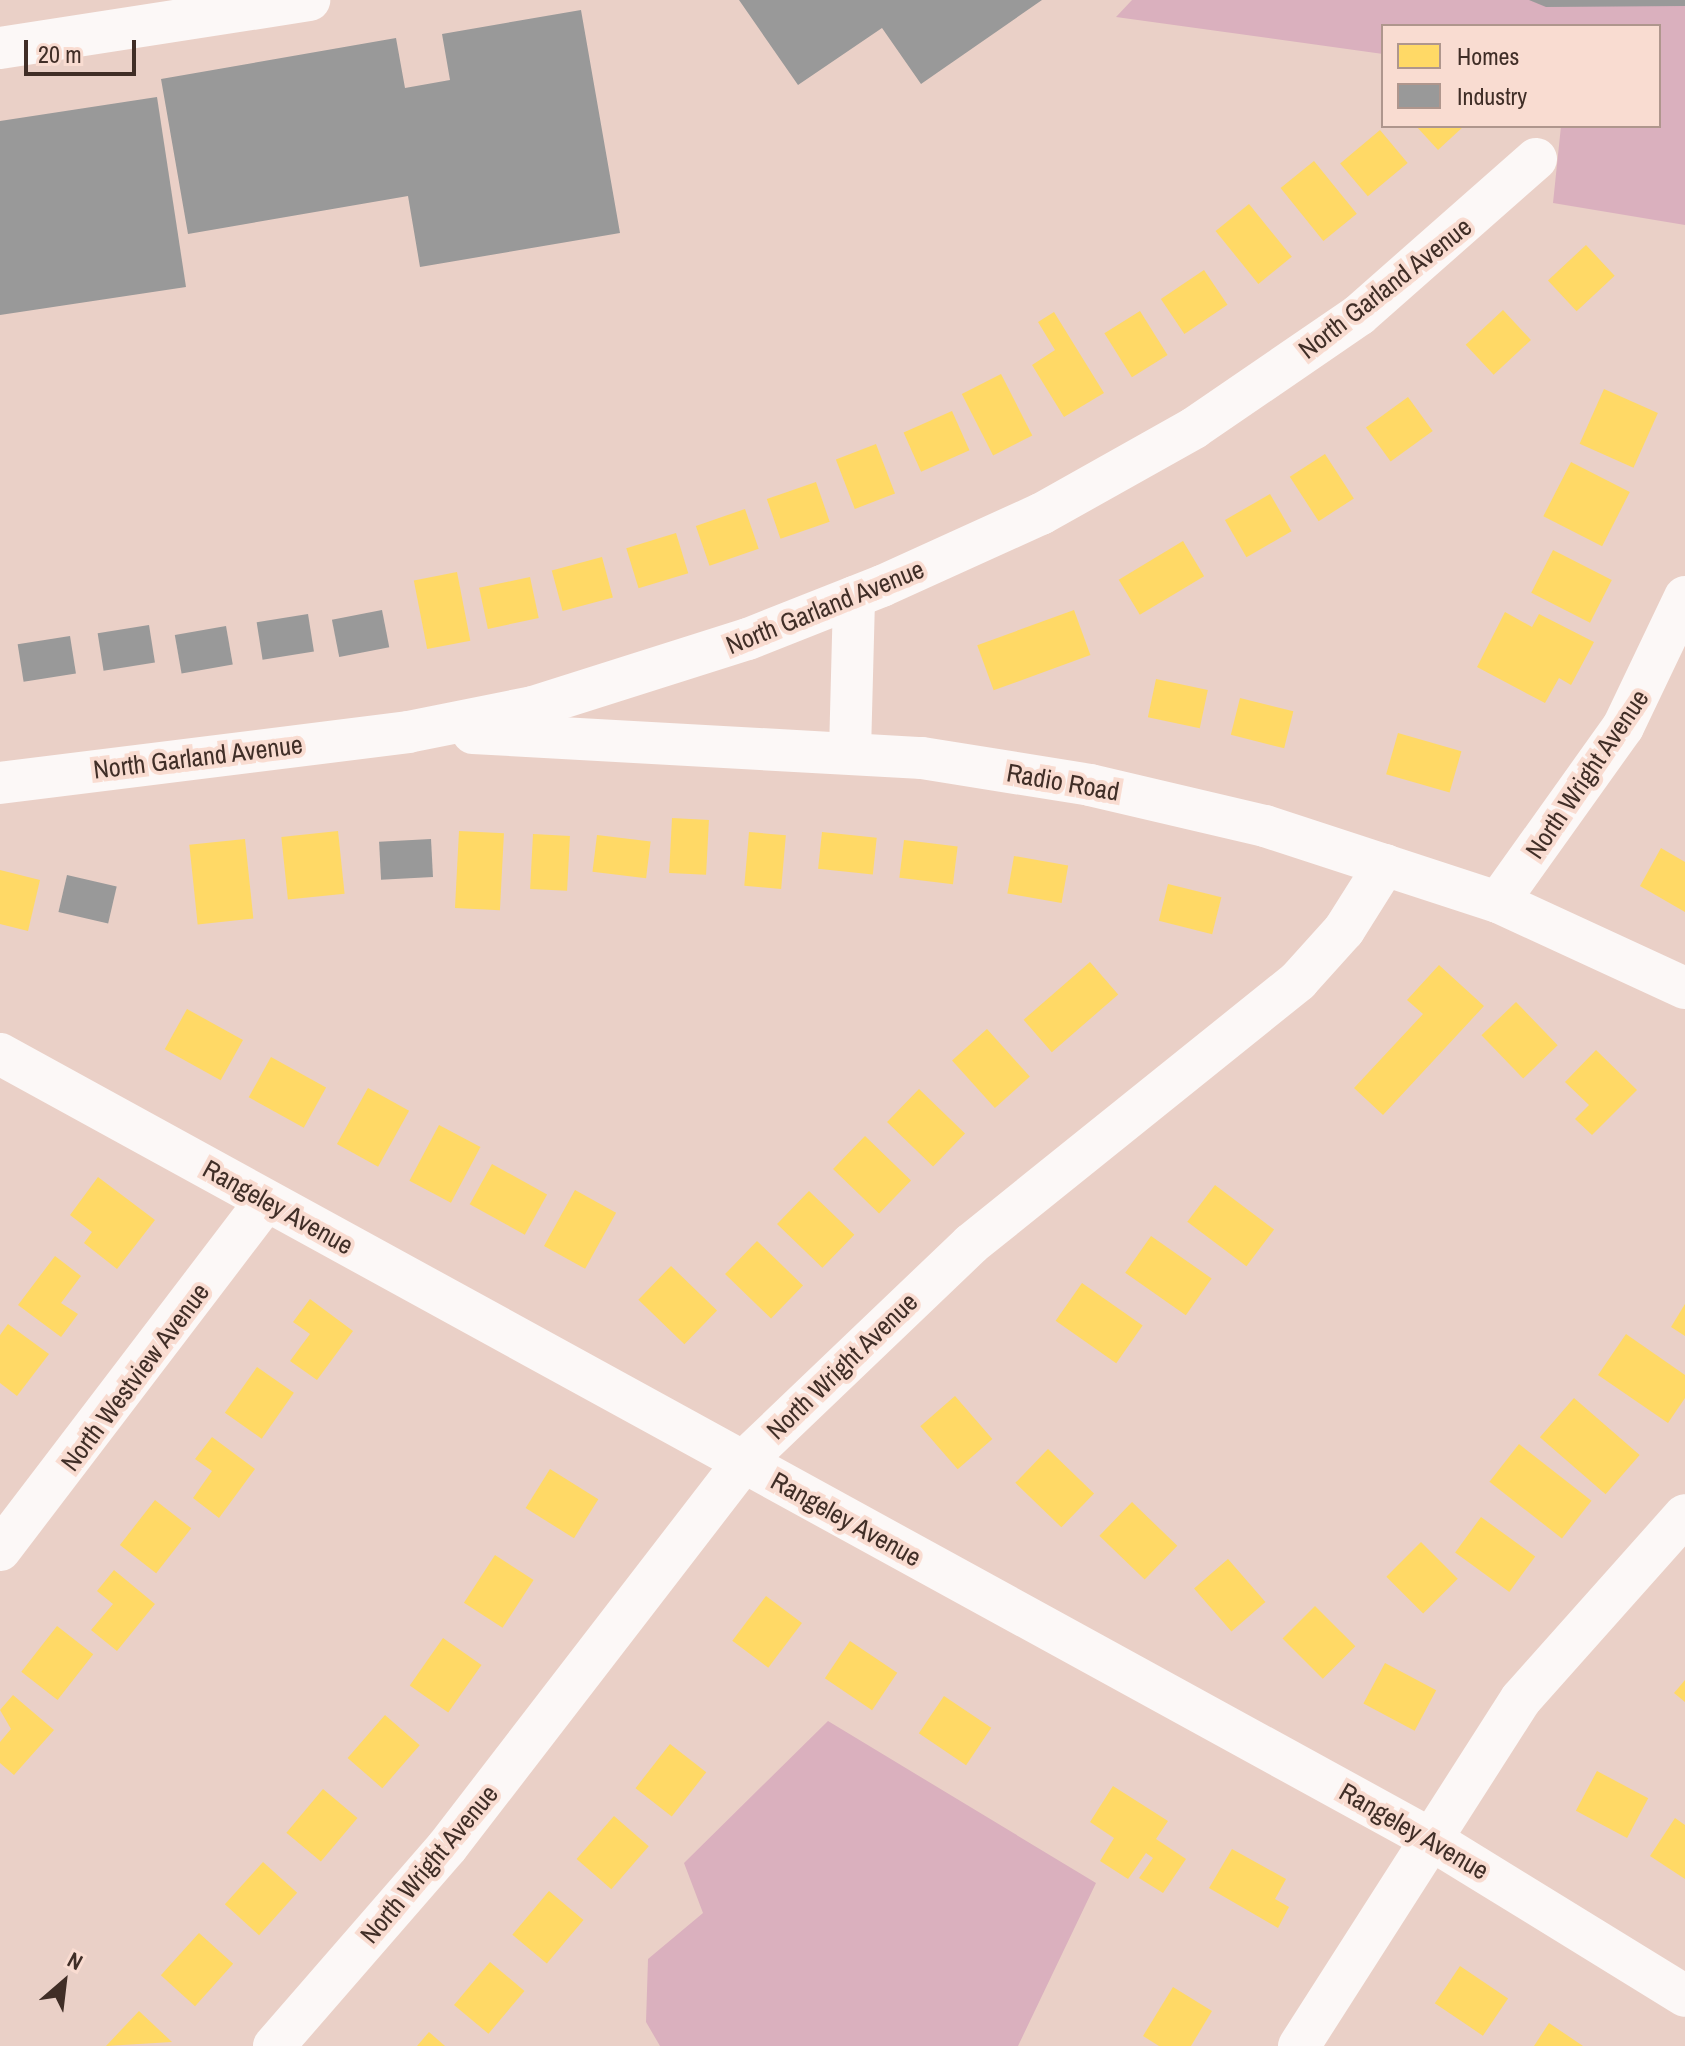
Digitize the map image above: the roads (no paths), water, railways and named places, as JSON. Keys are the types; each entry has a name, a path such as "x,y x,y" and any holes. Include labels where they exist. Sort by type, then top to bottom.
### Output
{"street":[{"path":"0,48 309,0"},
{"name":"North Garland Avenue","path":"0,783 408,732 613,685 854,597 1041,514 1194,428 1359,315 1536,159"},
{"path":"850,752 854,597"},
{"name":"North Wright Avenue","path":"1498,902 1623,727 1685,597"},
{"name":"Radio Road","path":"408,732 850,752 1090,785 1265,826 1498,902 1685,988"},
{"name":"North Wright Avenue","path":"274,2046 457,1834 743,1462 971,1244 1298,981 1344,930 1385,865"},
{"name":"Rangeley Avenue","path":"0,1054 1427,1837 1685,1996"},
{"name":"North Westview Avenue","path":"0,1550 266,1201"},
{"path":"1299,2046 1427,1837 1521,1699 1685,1515"}]}
